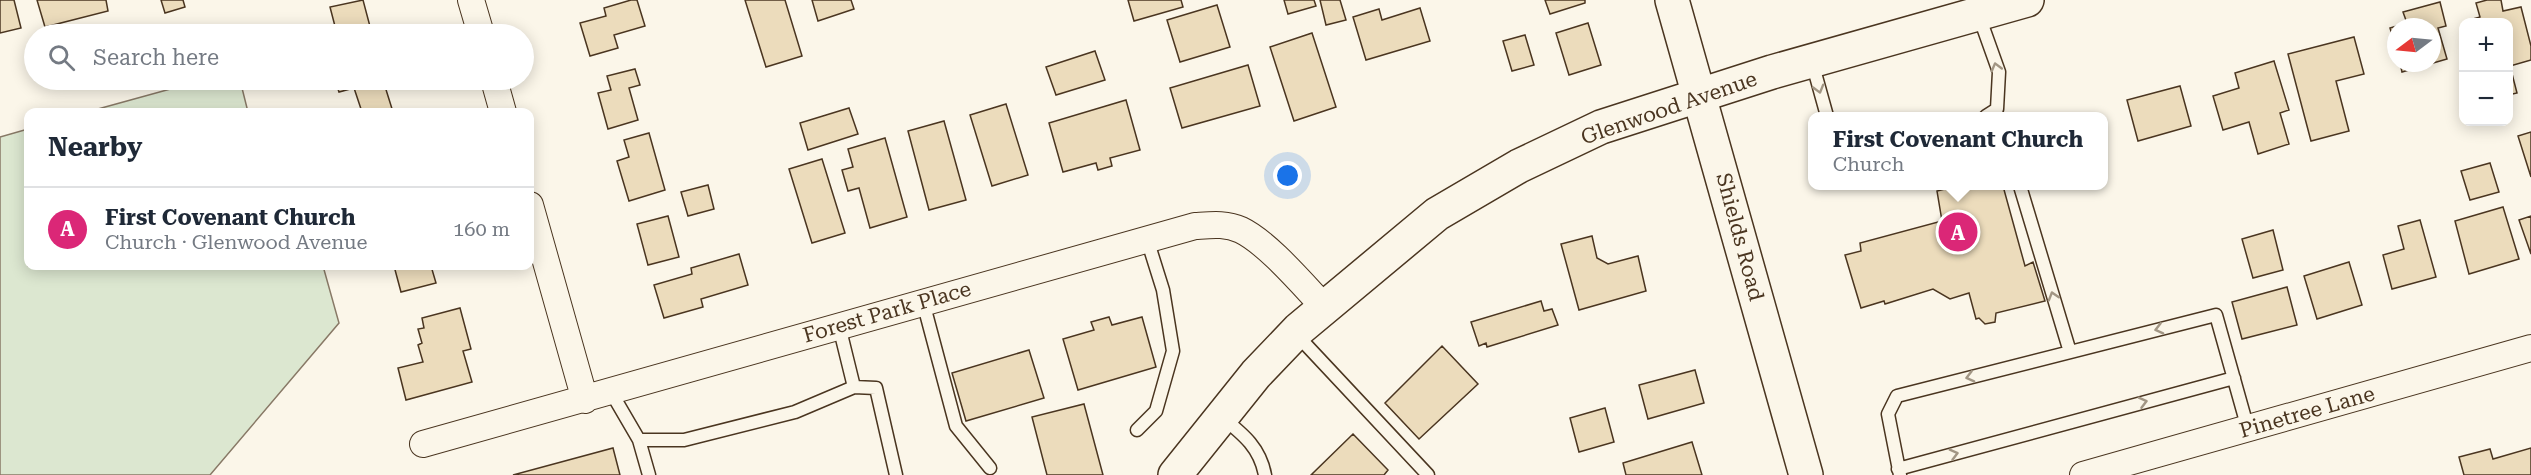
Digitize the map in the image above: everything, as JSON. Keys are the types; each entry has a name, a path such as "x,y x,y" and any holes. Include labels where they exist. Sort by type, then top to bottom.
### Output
{"street":[{"path":"471,0 478,24"},
{"name":"Shields Road","path":"1672,0 1701,95 1806,475"},
{"name":"Glenwood Avenue","path":"1175,475 1256,374 1295,334 1437,214 1519,166 1601,127 1812,61 2027,0"},
{"path":"497,90 502,108"},
{"path":"534,219 585,400"},
{"name":"Forest Park Place","path":"423,444 1195,226 1218,224 1240,230 1259,242 1326,309"},
{"name":"Pinetree Lane","path":"2084,475 2531,348"}],"lane":[{"path":"1978,14 1999,72 1998,112"},
{"path":"1812,61 1826,112"},
{"path":"2021,190 2070,352"},
{"path":"1137,430 1156,411 1173,351 1163,290 1147,239"},
{"path":"923,302 957,426 990,468"},
{"path":"2234,378 1899,472 1888,414 1897,396 2216,315 2234,378 2248,429"},
{"path":"839,326 854,387"},
{"path":"1295,334 1428,475"},
{"path":"639,440 684,440 795,412 854,387 876,388 896,475"},
{"path":"611,392 639,440 649,475"},
{"path":"1222,417 1250,439 1263,461 1265,475"}],"green space":[{"path":"167,90 242,90 247,108 102,108"},
{"path":"24,130 24,270 324,270 339,323 210,475 0,475 0,137"}],"building":[{"path":"0,0 14,0 21,28 0,33"},
{"path":"37,0 106,0 108,11 57,24 44,24"},
{"path":"161,0 183,0 185,7 165,13"},
{"path":"363,0 369,24 334,24 330,7"},
{"path":"637,0 645,26 614,35 618,48 590,56 580,23 606,16 604,8"},
{"path":"745,0 785,0 802,56 766,67"},
{"path":"812,0 851,0 854,9 818,21"},
{"path":"1128,0 1181,0 1183,7 1134,21"},
{"path":"1284,0 1314,0 1316,6 1288,14"},
{"path":"1320,0 1340,0 1346,20 1326,25"},
{"path":"1545,0 1585,0 1585,3 1550,14"},
{"path":"2501,0 2503,11 2521,7 2531,46 2531,60 2513,65 2513,18 2476,18 2480,17 2476,3"},
{"path":"2440,2 2446,26 2441,27 2441,18 2405,18 2403,12"},
{"path":"1217,5 1230,47 1180,62 1167,20"},
{"path":"1420,8 1430,41 1366,60 1353,17 1379,9 1382,20"},
{"path":"1588,23 1601,65 1569,75 1556,33"},
{"path":"1312,33 1336,107 1294,121 1270,47"},
{"path":"1525,35 1534,65 1512,71 1503,41"},
{"path":"2354,37 2364,74 2336,81 2349,131 2311,141 2288,54"},
{"path":"2441,38 2447,59 2441,61"},
{"path":"1095,51 1105,80 1056,95 1046,67"},
{"path":"2274,61 2289,110 2280,113 2289,144 2258,154 2249,122 2223,130 2213,96 2239,88 2235,73"},
{"path":"1248,65 1260,106 1182,128 1170,88"},
{"path":"635,69 640,85 629,88 638,120 608,129 598,93 611,90 607,76"},
{"path":"2513,78 2517,93 2513,94"},
{"path":"2180,86 2191,126 2138,141 2127,100"},
{"path":"355,90 386,90 392,108 361,108"},
{"path":"1126,100 1140,150 1110,158 1112,166 1098,170 1096,163 1063,172 1049,123"},
{"path":"1006,104 1028,175 992,186 970,115"},
{"path":"849,108 858,134 808,150 800,123"},
{"path":"944,121 966,200 929,210 908,131"},
{"path":"2531,132 2531,177 2518,136"},
{"path":"649,133 665,190 629,201 617,161 629,157 624,140"},
{"path":"885,138 907,217 870,228 859,188 848,191 842,170 853,167 848,149"},
{"path":"822,159 845,233 812,243 789,169"},
{"path":"2490,163 2499,192 2470,200 2461,171"},
{"path":"708,185 714,209 688,216 681,192"},
{"path":"2004,190 2025,266 2033,262 2045,301 1996,313 1995,322 1985,324 1979,318 1976,319 1969,293 1950,299 1933,289 1885,304 1884,301 1861,308 1845,255 1861,251 1860,243 1942,221 1937,191"},
{"path":"2503,207 2519,259 2469,274 2455,221"},
{"path":"668,216 679,257 648,265 637,224"},
{"path":"2531,216 2531,254 2519,220"},
{"path":"2420,220 2436,277 2392,289 2383,255 2404,249 2398,226"},
{"path":"2273,230 2283,270 2253,278 2242,239"},
{"path":"1592,236 1597,258 1608,264 1638,256 1646,291 1579,310 1561,244"},
{"path":"739,254 748,285 701,299 703,307 664,318 654,285 692,274 691,268"},
{"path":"2349,262 2362,305 2317,319 2304,276"},
{"path":"395,270 432,270 436,283 401,292"},
{"path":"2287,287 2297,325 2242,339 2232,302"},
{"path":"1541,301 1544,311 1552,309 1558,325 1487,347 1486,343 1479,346 1471,322"},
{"path":"460,308 471,349 463,351 472,382 406,400 398,368 423,362 418,345 422,343 418,329 424,328 422,318"},
{"path":"1109,317 1112,325 1142,317 1156,367 1078,390 1063,339 1094,330 1091,322"},
{"path":"1442,346 1478,384 1419,439 1385,403"},
{"path":"1029,350 1044,398 966,421 952,373"},
{"path":"1695,370 1704,403 1648,419 1639,385"},
{"path":"1084,404 1103,475 1047,475 1032,417"},
{"path":"1605,408 1614,442 1579,452 1570,418"},
{"path":"1353,434 1388,470 1384,475 1311,475"},
{"path":"1692,442 1702,475 1626,475 1623,463"},
{"path":"613,448 620,475 513,475"},
{"path":"2531,448 2531,475 2464,475 2459,457 2490,449 2493,459"}],"place":[{"name":"First Covenant Church","path":"1958,232"}]}
